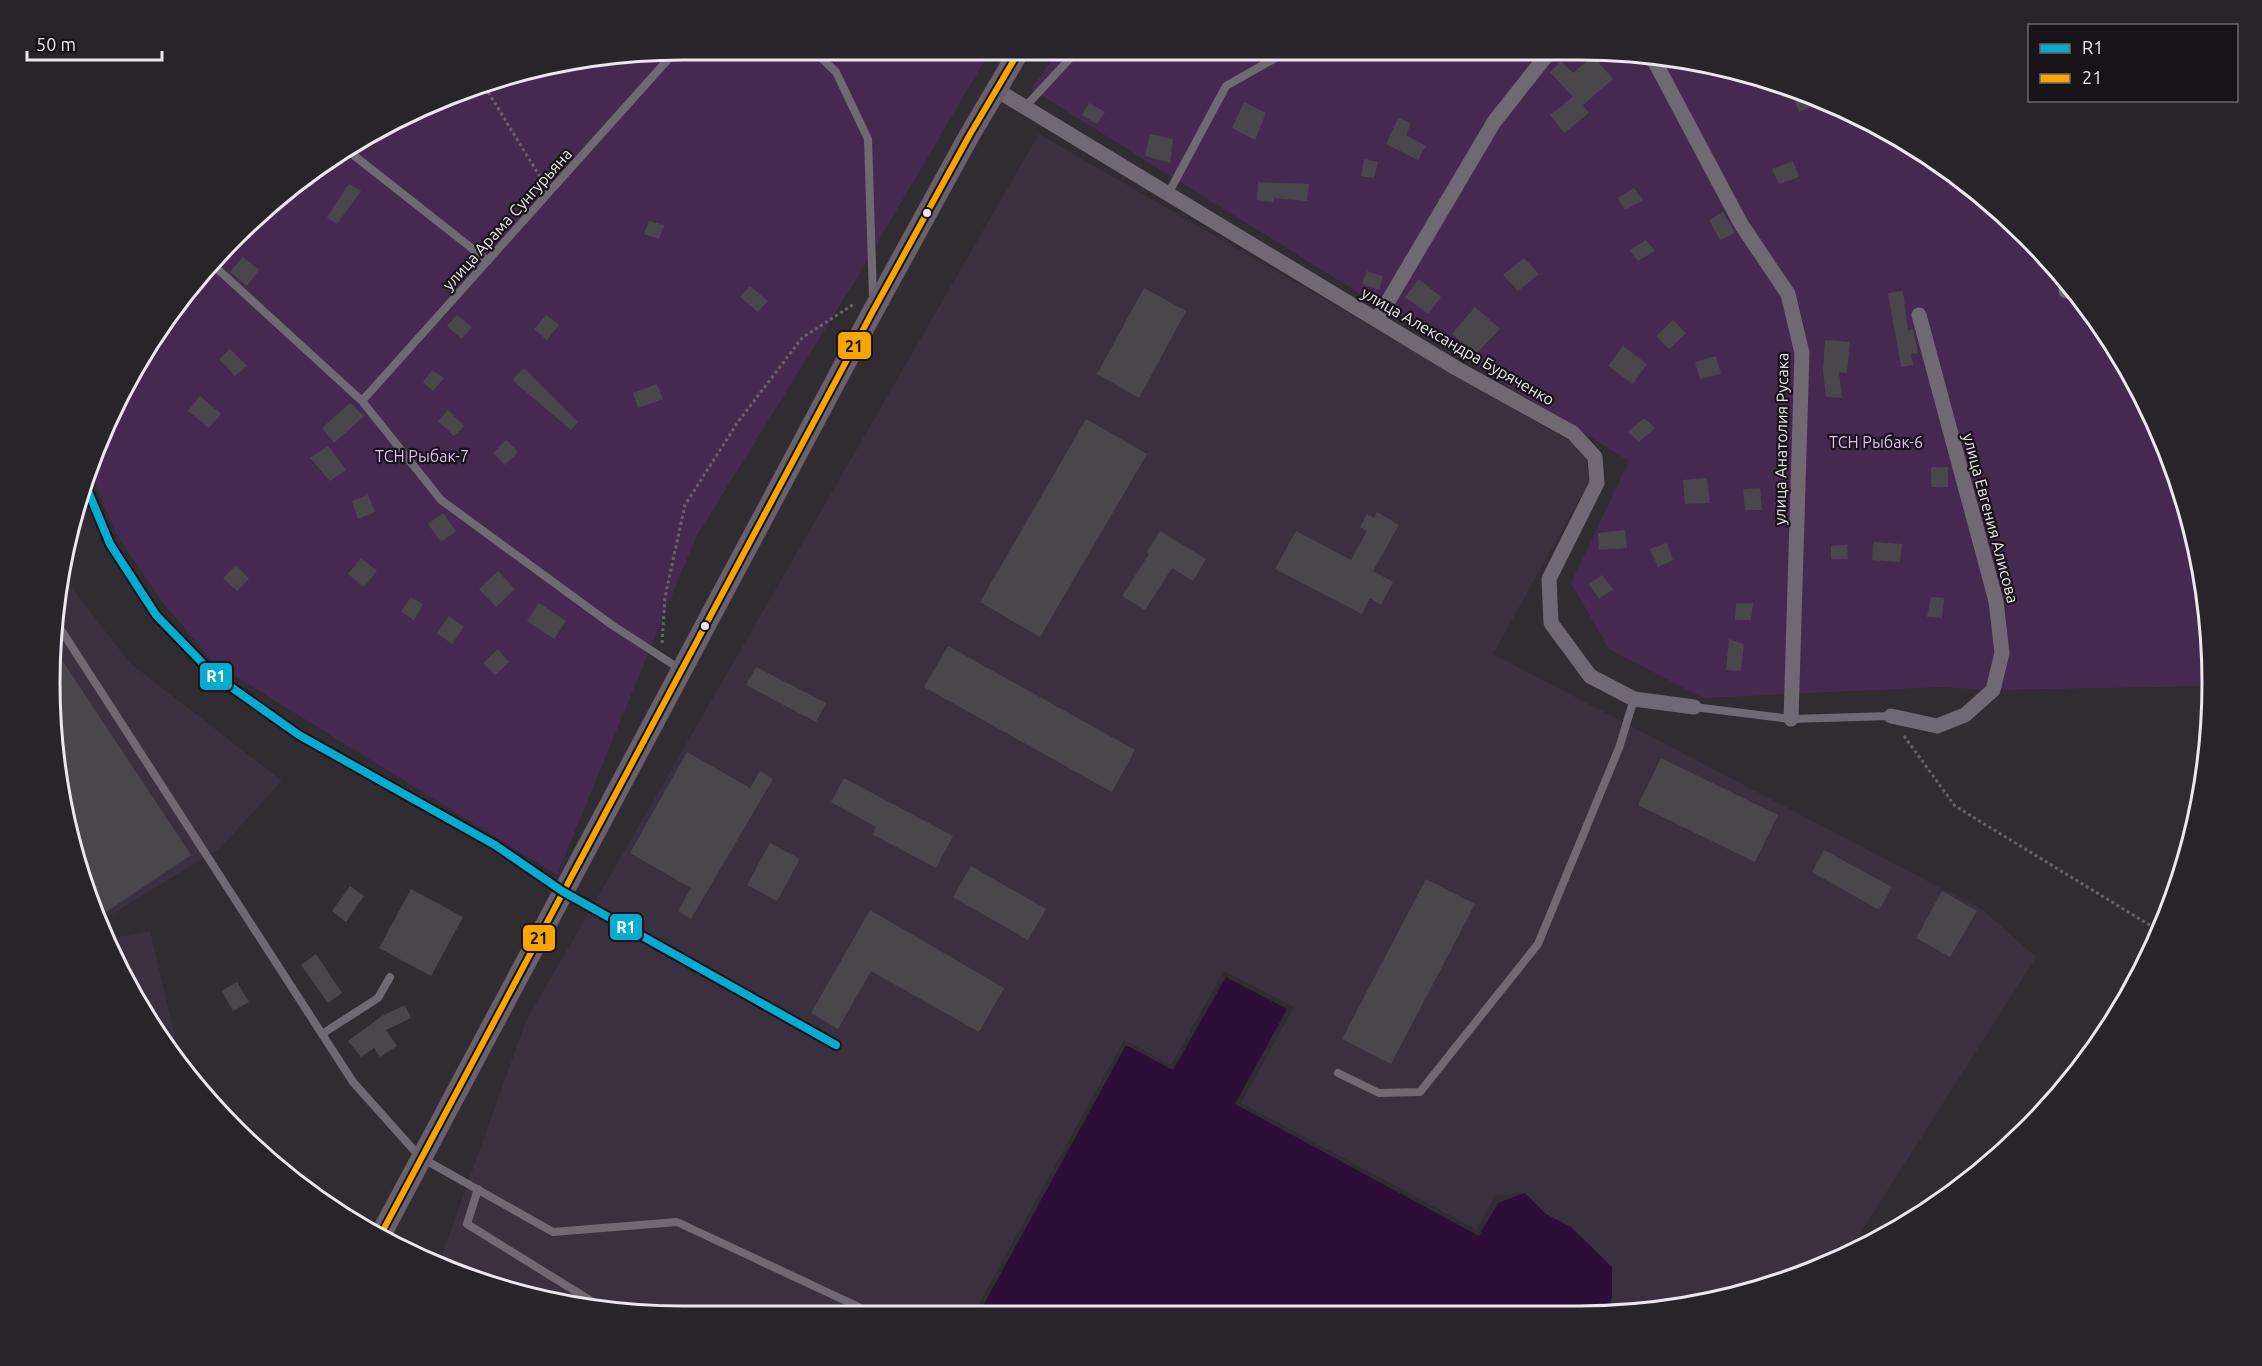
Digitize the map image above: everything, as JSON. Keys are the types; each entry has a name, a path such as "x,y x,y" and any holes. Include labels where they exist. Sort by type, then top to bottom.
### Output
{"main road":[{"path":"383,1229 681,670 873,301 1014,60"}],"street":[{"path":"1377,320 1494,122 1543,60"},
{"name":"улица Анатолия Русака","path":"1656,65 1741,224 1788,294 1802,352 1791,719"},
{"name":"улица Александра Буряченко","path":"995,89 1377,320 1573,433 1595,457 1597,483 1550,579 1551,623 1590,676 1634,699 1694,707"},
{"name":"улица Евгения Алисова","path":"1891,716 1937,726 1965,715 1993,690 2002,653 1996,601 1919,315"}],"lane":[{"name":"улица Арама Сунгурьяна","path":"362,401 667,60"},
{"path":"823,60 836,72 868,139 873,301"},
{"path":"1024,107 1068,60"},
{"path":"1168,194 1226,86 1272,60"},
{"path":"352,155 488,261"},
{"path":"218,269 362,401 441,500 612,625 681,670"},
{"path":"62,631 353,1082 420,1157 554,1232 677,1222 857,1306"},
{"path":"1338,1072 1379,1093 1420,1092 1531,954 1538,944 1619,748 1634,699"},
{"path":"1694,707 1791,719 1891,716"},
{"path":"322,1034 378,998 390,977"},
{"path":"478,1189 467,1224 587,1298"}],"path":[{"path":"488,92 549,192"},
{"path":"662,657 665,597 685,505 738,422 802,338 873,301"},
{"path":"1891,716 1955,806 2152,927"}],"shaded area":[{"path":"1039,134 1585,450 1589,482 1493,654 1983,910 2036,957 1855,1242 1817,1259 1740,1285 1660,1301 1620,1305 1609,1305 1612,1297 1571,1227 1546,1214 1525,1193 1495,1195 1477,1230 1241,1103 1294,1007 1224,971 1171,1065 1124,1040 978,1306 642,1305 602,1301 522,1285 441,1257 526,1021"},
{"path":"68,583 130,663 282,781 220,848 106,918 81,844 65,764 60,683 61,642"},
{"path":"150,931 177,1045 143,994 114,938"},
{"path":"1226,977 1287,1009 1235,1104 1479,1236 1498,1203 1525,1193 1546,1214 1571,1227 1612,1267 1612,1297 1609,1305 983,1306 1126,1045 1173,1070"}],"green space":[{"name":"ТСН Рыбак-7","path":"683,60 985,60 855,281 696,537 557,875 214,663 163,603 116,534 94,480 124,407 165,337 189,304 242,242 304,189 371,143 445,107 483,93 522,81 602,65"},
{"name":"ТСН Рыбак-6","path":"1052,60 1620,61 1660,65 1740,81 1817,107 1855,124 1925,165 1958,189 2020,242 2073,304 2119,372 2155,445 2181,522 2197,602 2202,686 1993,690 1939,687 1703,698 1609,649 1571,583 1629,461 1031,89"}],"building":[{"path":"1588,60 1597,60 1613,79 1583,105 1589,113 1564,133 1550,115 1573,97 1550,72 1561,61 1573,73"},
{"path":"1794,98 1814,106 1799,112"},
{"path":"1244,102 1266,113 1255,140 1232,128"},
{"path":"1089,103 1105,112 1097,124 1082,115"},
{"path":"1398,118 1411,123 1406,135 1426,146 1418,160 1386,144"},
{"path":"1150,134 1173,139 1170,163 1145,156"},
{"path":"1364,159 1378,162 1374,178 1361,176"},
{"path":"1793,161 1799,177 1779,184 1772,169"},
{"path":"1258,182 1309,184 1307,201 1274,198 1273,202 1257,200"},
{"path":"349,184 361,191 337,224 327,217"},
{"path":"1634,188 1643,200 1625,210 1618,198"},
{"path":"1723,212 1735,233 1720,240 1709,220"},
{"path":"649,221 664,225 659,239 644,234"},
{"path":"1646,240 1655,251 1638,261 1630,250"},
{"path":"243,257 259,270 247,286 230,272"},
{"path":"1524,258 1539,274 1518,291 1503,275"},
{"path":"1367,271 1383,276 1379,290 1362,284"},
{"path":"1419,279 1441,297 1428,314 1405,297"},
{"path":"750,286 768,301 758,312 740,297"},
{"path":"1144,288 1186,311 1139,398 1097,374"},
{"path":"1903,291 1908,330 1913,329 1918,353 1911,354 1913,365 1901,367 1888,293"},
{"path":"1475,307 1500,329 1476,354 1452,334"},
{"path":"457,315 472,327 462,339 447,326"},
{"path":"546,315 559,325 547,340 534,329"},
{"path":"1673,320 1686,333 1669,349 1656,336"},
{"path":"1825,340 1850,342 1847,373 1839,372 1842,398 1826,397 1823,371"},
{"path":"1623,346 1647,364 1633,384 1608,366"},
{"path":"230,349 247,366 235,376 219,359"},
{"path":"1716,356 1721,374 1700,379 1695,362"},
{"path":"524,368 578,422 571,430 512,380"},
{"path":"432,370 444,378 433,391 423,382"},
{"path":"657,384 663,399 638,408 633,393"},
{"path":"200,396 221,414 209,428 188,411"},
{"path":"350,403 364,416 334,443 322,428"},
{"path":"448,410 464,426 454,436 438,421"},
{"path":"1644,418 1655,428 1639,442 1628,432"},
{"path":"1086,419 1147,454 1040,637 980,602"},
{"path":"506,440 518,452 505,465 493,453"},
{"path":"328,446 346,470 330,481 310,458"},
{"path":"1931,467 1948,467 1948,487 1931,487"},
{"path":"1707,478 1710,503 1685,504 1683,480"},
{"path":"1760,488 1762,510 1745,510 1743,489"},
{"path":"368,495 375,512 358,519 352,501"},
{"path":"1377,512 1399,525 1373,571 1393,582 1381,605 1370,598 1362,614 1275,569 1296,531 1351,560 1367,531 1360,527 1367,514 1374,518"},
{"path":"443,513 456,531 441,542 428,524"},
{"path":"1625,530 1627,548 1599,550 1598,533"},
{"path":"1160,531 1206,559 1193,581 1172,568 1145,610 1122,596 1149,554 1147,552"},
{"path":"1873,542 1902,544 1900,562 1872,560"},
{"path":"1667,543 1673,560 1658,567 1650,549"},
{"path":"1847,545 1848,559 1831,559 1831,546"},
{"path":"361,558 377,571 364,587 348,574"},
{"path":"236,565 249,579 237,591 223,578"},
{"path":"498,571 515,589 496,607 479,589"},
{"path":"1602,575 1613,589 1599,599 1589,584"},
{"path":"411,597 423,604 414,620 401,612"},
{"path":"1931,597 1944,598 1942,618 1927,617"},
{"path":"539,603 566,621 554,639 527,621"},
{"path":"1736,603 1753,603 1751,620 1735,620"},
{"path":"449,616 464,627 452,644 437,633"},
{"path":"1729,639 1744,644 1741,671 1726,670"},
{"path":"948,646 1135,750 1112,792 924,687"},
{"path":"498,649 509,662 495,675 483,663"},
{"path":"61,658 191,855 106,912 93,883 72,805 61,724"},
{"path":"756,667 826,703 816,722 746,685"},
{"path":"687,752 750,788 760,771 773,779 691,919 678,911 691,888 630,853"},
{"path":"1661,758 1778,815 1755,862 1638,805"},
{"path":"844,778 953,836 936,868 872,834 876,827 831,802"},
{"path":"770,843 800,859 777,901 747,885"},
{"path":"1824,850 1892,887 1879,910 1812,872"},
{"path":"971,866 1046,909 1028,940 953,897"},
{"path":"1426,879 1475,904 1391,1064 1342,1039"},
{"path":"350,886 364,896 346,922 332,911"},
{"path":"411,889 463,917 431,976 379,948"},
{"path":"1942,891 1977,911 1950,957 1916,938"},
{"path":"870,910 1004,988 979,1032 871,971 838,1029 811,1013"},
{"path":"316,954 342,993 328,1003 301,965"},
{"path":"237,982 249,1002 233,1011 222,991"},
{"path":"405,1005 411,1018 386,1030 397,1046 380,1057 374,1048 361,1057 348,1041 382,1016"}],"transit line":[{"name":"21","path":"383,1230 873,311 969,136 1014,60"},
{"name":"R1","path":"89,495 110,544 156,615 214,675 299,735 495,845 562,891 836,1045"}]}
